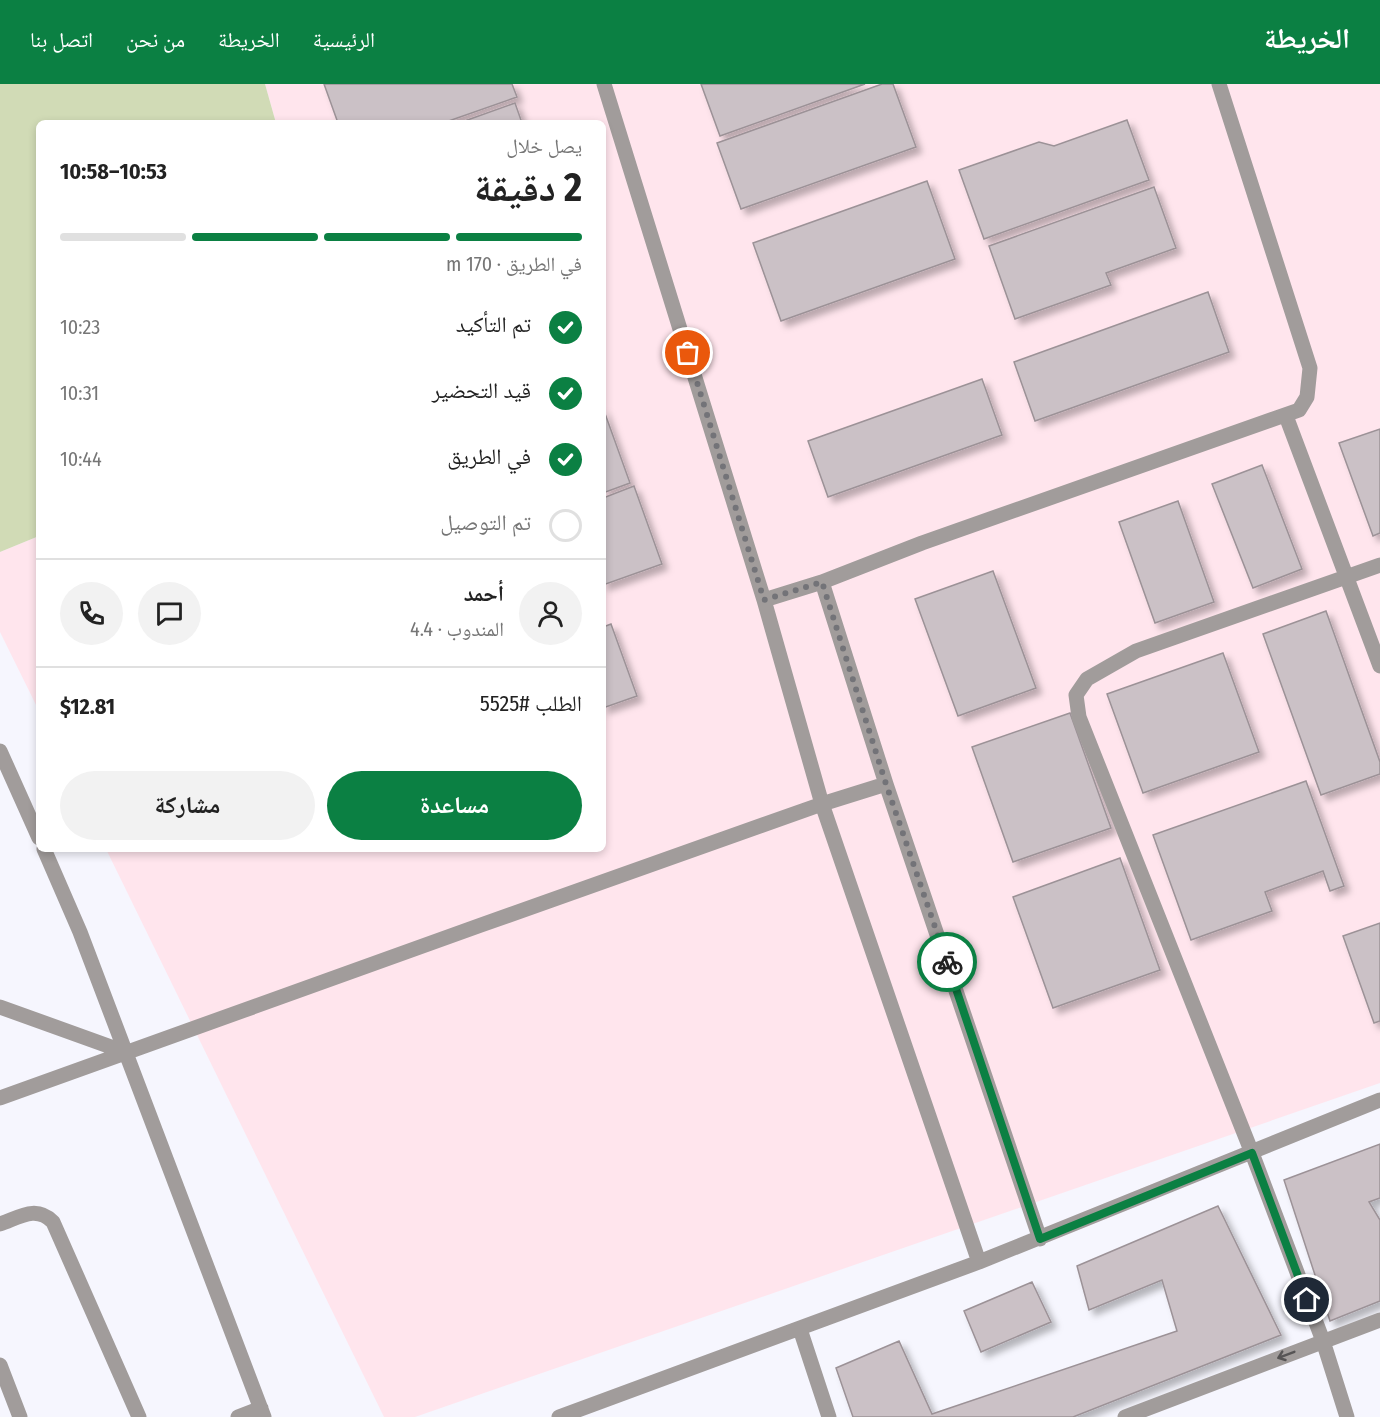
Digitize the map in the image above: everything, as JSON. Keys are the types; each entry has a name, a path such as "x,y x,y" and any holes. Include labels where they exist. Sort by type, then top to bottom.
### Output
{"street":[{"path":"604,84 764,600 822,804 979,1263"},
{"path":"764,600 822,582 922,543 1299,410 1307,397 1310,368 1219,84"},
{"path":"1286,416 1380,666"},
{"path":"1347,1417 1323,1341 1252,1153 1078,717 1076,695 1087,679 1136,651 1380,565"},
{"path":"822,582 886,784 1040,1239"},
{"path":"0,751 36,831"},
{"path":"0,1098 822,804 886,784"},
{"path":"45,852 80,932 263,1413 238,1417"},
{"path":"0,1007 125,1052"},
{"path":"559,1417 979,1263 1380,1100"},
{"path":"0,1224 29,1213 39,1212 53,1222 139,1417"},
{"path":"1125,1417 1380,1320"},
{"path":"800,1329 830,1417"},
{"path":"0,1365 20,1417"}],"shaded area":[{"path":"265,84 1380,84 1380,1083 415,1417 384,1417 107,852 606,852 606,120 275,120"},
{"path":"36,537 36,705 0,632 0,552"}],"green space":[{"path":"0,84 265,84 275,120 36,120 36,537 0,552"}],"building":[{"path":"324,84 512,84 517,97 452,120 337,120"},
{"path":"701,84 865,84 720,136"},
{"path":"882,84 893,84 916,147 741,209 717,143"},
{"path":"515,103 521,120 467,120"},
{"path":"1127,120 1149,180 984,239 959,170 1039,142 1054,146"},
{"path":"927,181 955,259 781,321 753,243"},
{"path":"1154,187 1176,248 1106,273 1111,285 1015,319 989,246"},
{"path":"1208,292 1229,352 1035,421 1014,362"},
{"path":"982,379 1002,435 828,497 808,441"},
{"path":"606,416 630,483 606,492"},
{"path":"1380,429 1380,533 1373,536 1339,443"},
{"path":"1262,465 1302,569 1253,588 1212,484"},
{"path":"634,486 662,564 606,584 606,497"},
{"path":"1178,501 1214,602 1155,623 1119,522"},
{"path":"993,571 1036,688 958,716 915,599"},
{"path":"1326,611 1380,762 1380,774 1321,795 1263,634"},
{"path":"611,624 637,696 606,707 606,626"},
{"path":"1223,653 1259,752 1143,793 1107,694"},
{"path":"1070,713 1111,828 1013,862 972,747"},
{"path":"1306,781 1344,886 1330,891 1323,871 1265,892 1272,911 1191,940 1153,835"},
{"path":"1120,858 1160,970 1053,1008 1013,897"},
{"path":"1380,923 1380,1021 1374,1023 1343,936"},
{"path":"1380,1144 1380,1198 1369,1202 1380,1220 1380,1301 1330,1321 1284,1180"},
{"path":"1218,1206 1281,1335 1073,1417 853,1417 836,1368 899,1341 932,1414 1177,1331 1162,1280 1089,1310 1077,1266"},
{"path":"1032,1282 1051,1322 981,1352 964,1311"}],"way so far":[{"path":"688,353 764,600 822,582 886,784 947,962"}],"route":[{"path":"947,962 1040,1239 1252,1153 1307,1300"}]}
